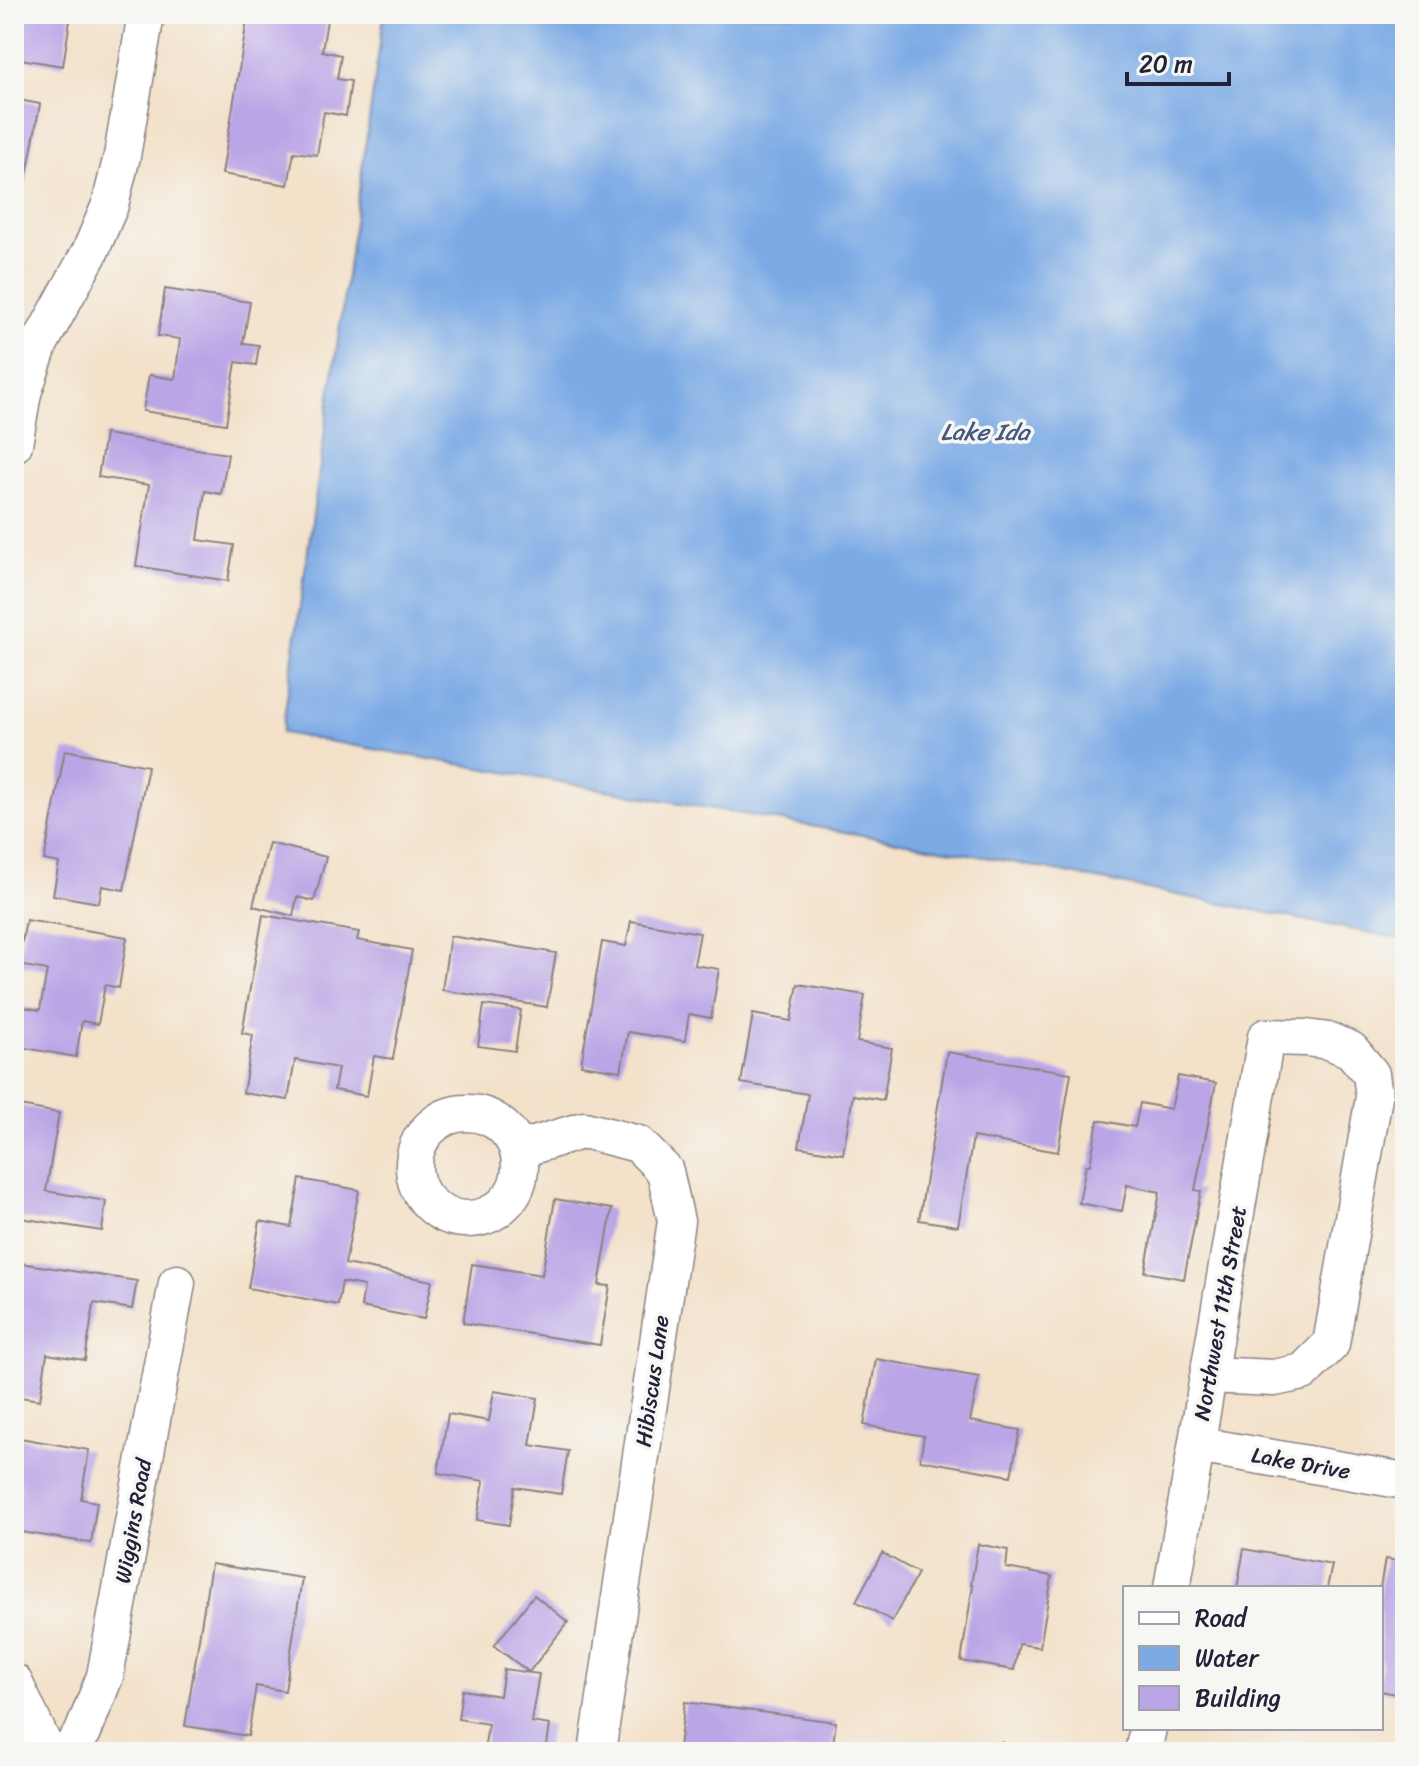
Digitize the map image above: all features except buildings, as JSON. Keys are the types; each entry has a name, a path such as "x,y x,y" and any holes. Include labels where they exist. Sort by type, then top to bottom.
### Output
{"street":[{"path":"14,444 23,393 40,343 90,252 110,205 122,156 146,14"},
{"name":"Northwest 11th Street","path":"1172,1586 1266,1037 1329,1041 1351,1050 1371,1074 1374,1097 1331,1344 1303,1372 1274,1378 1209,1375"},
{"name":"Hibiscus Lane","path":"518,1150 584,1130 638,1144 665,1171 676,1221 597,1752"},
{"name":"Wiggins Road","path":"68,1752 83,1732 105,1676 177,1283"},
{"name":"Lake Drive","path":"1197,1445 1405,1481"},
{"path":"14,1682 47,1752"},
{"path":"1143,1752 1148,1730"}],"water":[{"name":"Lake Ida","path":"384,14 1405,14 1405,940 975,855 282,733"}]}
